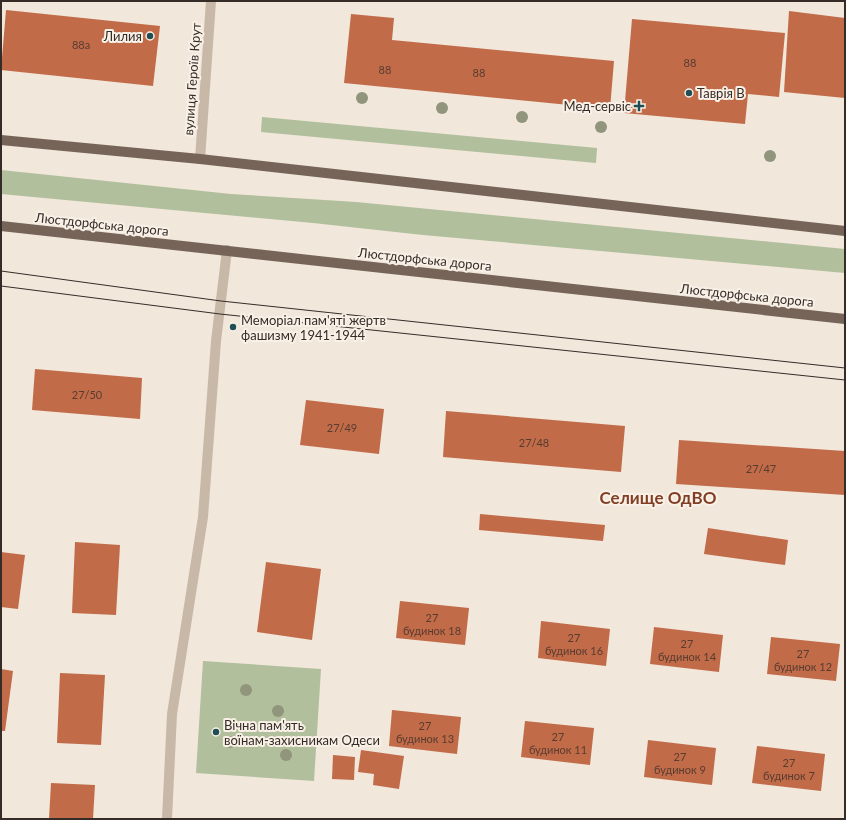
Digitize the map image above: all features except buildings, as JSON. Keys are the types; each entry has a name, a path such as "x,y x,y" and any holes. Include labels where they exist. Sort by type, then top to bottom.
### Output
{"main road":[{"path":"1,140 200,158 845,231"},
{"name":"Люстдорфська дорога","path":"1,226 845,319"}],"street":[{"name":"вулиця Героїв Крут","path":"200,158 211,1"},
{"path":"167,819 172,714 203,517 216,341 227,250"}],"green space":[{"path":"262,117 597,148 596,163 261,132"},
{"path":"1,170 231,194 356,202 845,249 845,273 423,235 313,223 1,194"},
{"path":"203,661 321,669 314,781 196,773"}],"tram line":[{"path":"1,271 221,301 845,368"},
{"path":"1,286 220,314 845,380"}],"place":[{"name":"Лилия","path":"150,36"},
{"name":"Таврія В","path":"689,93"},
{"name":"Мед-сервіс","path":"639,106"},
{"name":"Меморіал пам'яті жертв фашизму 1941-1944","path":"233,327"},
{"name":"Вічна пам'ять воїнам-захисникам Одеси","path":"216,732"}],"district":[{"name":"Селище ОдВО","path":"658,497"}]}
